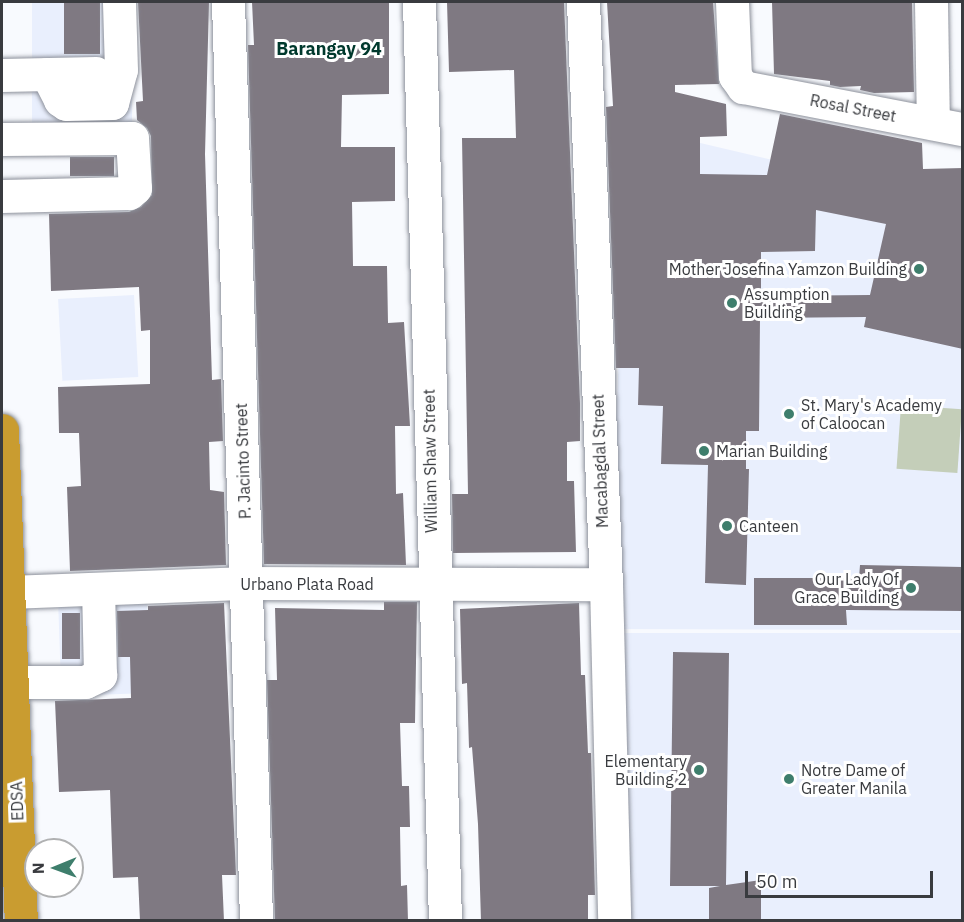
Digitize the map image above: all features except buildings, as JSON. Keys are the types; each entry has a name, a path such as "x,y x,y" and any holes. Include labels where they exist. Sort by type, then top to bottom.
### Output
{"highway":[{"name":"EDSA","path":"2,430 21,921"}],"street":[{"path":"47,74 60,100 66,104 112,103 121,70 119,2"},
{"name":"P. Jacinto Street","path":"228,2 256,921"},
{"name":"William Shaw Street","path":"419,2 433,584 445,921"},
{"name":"Macabagdal Street","path":"583,2 606,584 614,921"},
{"name":"Rosal Street","path":"732,2 735,76 743,87 948,126"},
{"path":"931,2 948,126"},
{"path":"2,75 96,73"},
{"path":"2,139 132,138 135,188 129,193 2,196"},
{"name":"Urbano Plata Road","path":"9,592 247,583 606,584"},
{"path":"13,682 85,682 100,675 98,590"}],"shaded area":[{"path":"32,2 132,2 132,139 32,139"},
{"name":"St. Mary's Academy of Caloocan","path":"628,126 883,186 962,200 962,630 608,629"},
{"path":"134,295 138,377 62,381 58,299"},
{"path":"147,597 150,693 61,696 58,600"},
{"name":"Notre Dame of Greater Manila","path":"611,633 962,633 962,920 611,920"}],"green space":[{"path":"901,405 962,409 957,473 897,469"}],"place":[{"name":"Mother Josefina Yamzon Building","path":"919,269"},
{"name":"Assumption Building","path":"732,303"},
{"name":"St. Mary's Academy of Caloocan","path":"789,414"},
{"name":"Marian Building","path":"704,451"},
{"name":"Canteen","path":"727,526"},
{"name":"Our Lady Of Grace Building","path":"911,588"},
{"name":"Elementary Building 2","path":"699,770"},
{"name":"Notre Dame of Greater Manila","path":"789,779"}],"district":[{"name":"Barangay 94","path":"329,49"}]}
